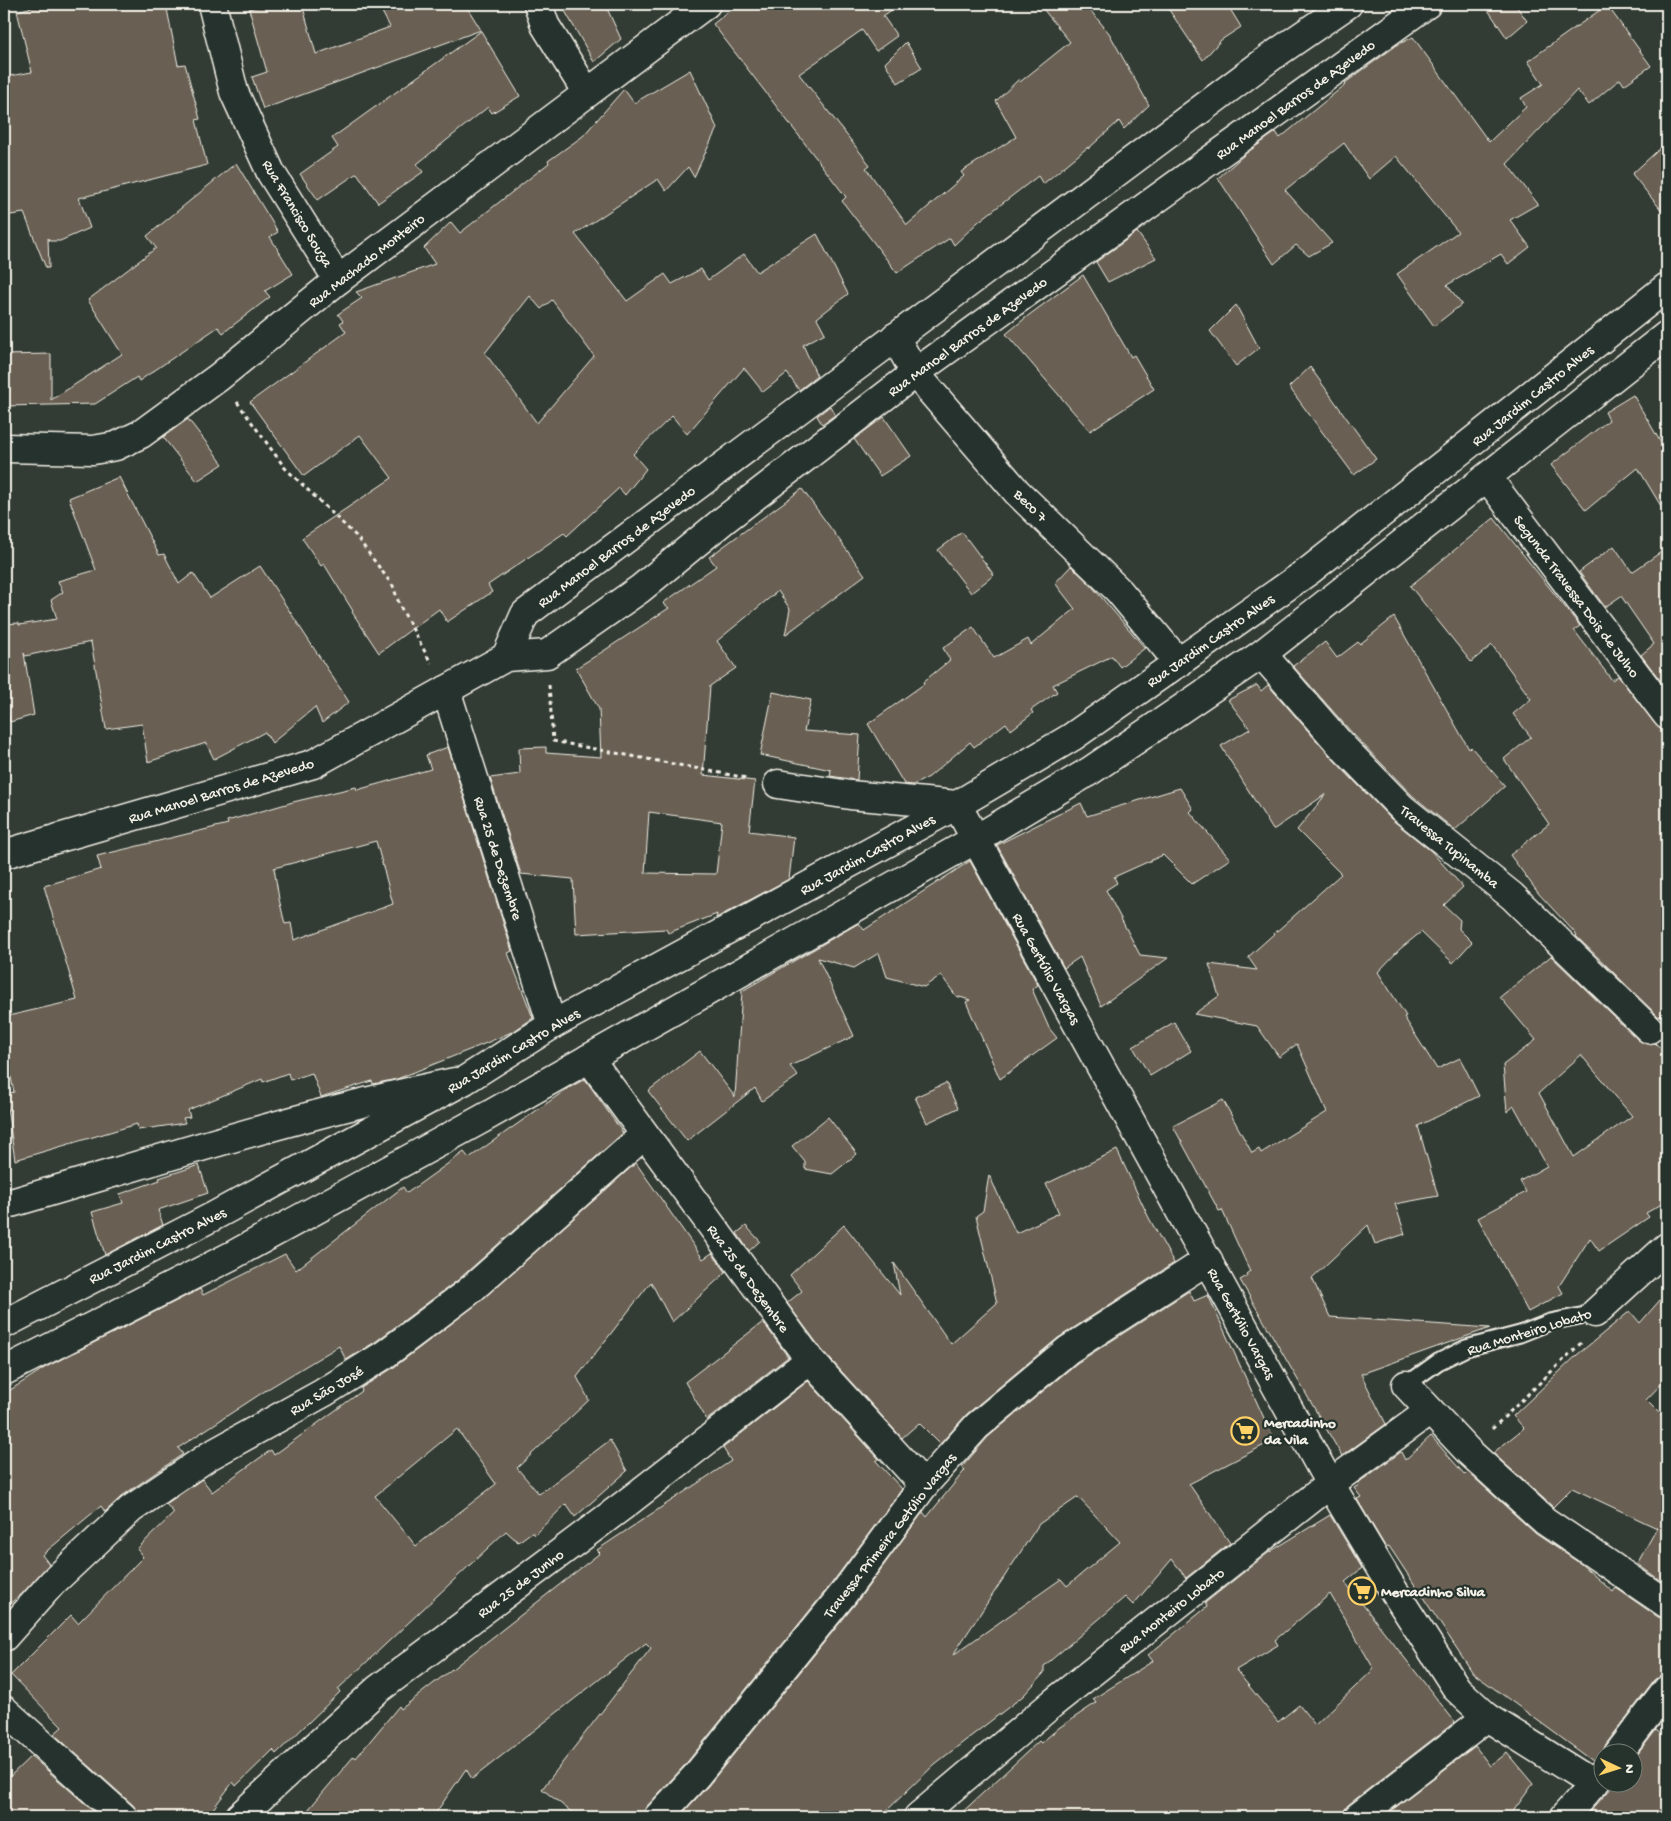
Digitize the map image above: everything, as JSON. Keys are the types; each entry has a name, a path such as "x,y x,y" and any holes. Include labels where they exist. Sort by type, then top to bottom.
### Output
{"street":[{"name":"Rua Francisco Souza","path":"212,4 234,92 271,173 338,280"},
{"path":"538,4 545,25 587,94"},
{"name":"Rua Machado Monteiro","path":"4,448 93,450 116,446 141,434 219,377 338,280 706,4"},
{"name":"Rua Manoel Barros de Azevedo","path":"506,657 525,614 1271,57 1348,4"},
{"name":"Rua Manoel Barros de Azevedo","path":"4,854 313,764 506,657 547,654 640,589 724,520 915,373 1427,4"},
{"name":"Rua Jardim Castro Alves","path":"4,1324 214,1216 465,1080 552,1025 957,805 1072,737 1310,570 1667,286"},
{"path":"4,1371 233,1255 482,1119 976,839 1090,771 1262,654 1667,335"},
{"name":"Beco 7","path":"895,337 915,373 1017,492 1119,591 1179,663"},
{"name":"Segunda Travessa Dois de Julho","path":"1488,477 1667,715"},
{"name":"Travessa Tupinamba","path":"1262,654 1341,745 1402,808 1512,896 1649,1029"},
{"name":"Rua 25 de Dezembre","path":"446,690 552,1025"},
{"path":"778,784 850,796 957,805"},
{"name":"Rua Gertúlio Vargas","path":"957,805 1330,1484 1394,1591 1457,1689 1487,1717 1594,1775"},
{"name":"Rua 25 de Dezembre","path":"589,1058 810,1360 924,1485"},
{"path":"4,1205 326,1111 388,1095 465,1080"},
{"name":"Rua São José","path":"4,1637 52,1583 130,1509 209,1456 323,1393 384,1355 468,1292 644,1135"},
{"name":"Rua Monteiro Lobato","path":"1595,1313 1667,1248"},
{"name":"Travessa Primeira Getúlio Vargas","path":"658,1817 696,1776 844,1593 924,1485 977,1426 1068,1350 1208,1260"},
{"name":"Rua 25 de Junho","path":"239,1817 377,1690 624,1505 810,1360"},
{"path":"1406,1385 1469,1452 1545,1522 1667,1604"},
{"name":"Rua Monteiro Lobato","path":"918,1817 1053,1703 1330,1484 1430,1411"},
{"path":"1626,1744 1667,1690"},
{"path":"4,1710 123,1817"},
{"path":"1358,1817 1487,1717"},
{"path":"1564,1817 1594,1784"}],"lane":[{"name":"Rua Monteiro Lobato","path":"1406,1385 1438,1362 1466,1348 1520,1334 1550,1322 1595,1313"}],"path":[{"path":"219,377 285,468 356,536 393,586 400,606 446,690"},
{"path":"547,654 553,742 778,784"},
{"path":"1469,1452 1589,1335 1595,1313"}],"building":[{"path":"45,4 166,4 178,65 185,64 200,119 196,120 207,165 79,198 90,228 60,241 50,241 48,238 49,268 46,268 24,213 4,216 4,77 32,72 17,11"},
{"path":"268,4 302,4 316,54 390,27 381,10 403,4 465,4 481,30 263,109 252,77 267,72 249,9"},
{"path":"561,4 605,4 621,39 594,62"},
{"path":"738,4 900,4 883,16 897,36 876,51 862,30 799,74 870,165 866,168 907,225 964,176 961,172 1016,137 996,101 1019,79 1020,82 1070,42 1039,4 1085,4 1109,33 1149,105 1124,129 1119,121 1088,149 1088,147 1043,184 1038,176 978,222 954,245 950,238 897,273 842,201 846,197 713,24"},
{"path":"1165,4 1227,4 1241,27 1221,40 1203,60"},
{"path":"1484,4 1515,4 1527,21 1507,38"},
{"path":"1607,5 1651,66 1624,85 1620,79 1589,105 1577,90 1507,164 1538,204 1510,220 1530,247 1508,264 1501,254 1447,285 1462,304 1434,326 1397,274 1458,232 1396,156 1369,179 1344,143 1285,190 1332,243 1309,256 1296,245 1274,264 1218,178 1245,154 1276,132 1280,138 1345,83 1397,45 1413,37 1489,142 1526,107 1521,98 1543,84 1528,61"},
{"path":"481,31 520,96 492,113 488,107 417,164 423,172 378,203 357,173 318,200 300,174 338,147 332,138"},
{"path":"906,42 922,68 898,83 885,63"},
{"path":"690,70 717,128 694,177 688,167 666,191 658,179 575,234 627,301 665,274 672,284 701,269 708,280 744,254 757,272 817,234 848,294 817,318 825,333 803,345 817,376 799,390 787,373 763,392 744,368 687,434 672,416 633,454 646,469 625,495 619,488 567,536 564,533 488,585 492,592 447,622 439,609 379,653 324,564 321,566 302,538 392,478 360,435 304,476 250,402 346,332 340,323 343,321 338,314 362,298 356,292 435,264 424,248 451,222 460,233 549,163 548,161 583,136 624,89 634,103","holes":["530,296 541,309 552,300 594,356 537,423 485,353"]},
{"path":"1667,142 1667,217 1632,174"},
{"path":"236,163 278,232 270,237 293,274 265,291 270,297 223,333 218,327 139,381 137,377 95,404 4,406 4,355 51,354 51,400 122,354 88,300 156,248 147,236"},
{"path":"1137,232 1156,258 1108,282 1096,262"},
{"path":"1083,275 1131,357 1134,355 1154,389 1090,431 1006,334"},
{"path":"1236,305 1259,348 1236,366 1210,331"},
{"path":"1310,367 1376,459 1354,475 1289,387"},
{"path":"1633,395 1667,453 1667,516 1638,468 1586,510 1551,465 1609,420 1605,412"},
{"path":"830,406 835,415 822,424 817,416"},
{"path":"884,417 911,456 880,476 854,439"},
{"path":"188,419 223,464 197,481 163,437"},
{"path":"119,477 159,555 164,554 179,584 193,573 210,598 260,566 349,702 322,723 315,707 272,743 265,732 214,759 206,743 148,762 142,724 106,729 91,642 25,656 24,653 34,715 10,722 4,696 4,624 19,623 19,625 57,619 51,600 63,592 58,581 96,570 69,498"},
{"path":"802,489 865,575 785,635 790,609 778,591 717,641 736,668 710,686 703,775 755,781 749,831 794,837 789,879 716,918 717,914 668,933 666,929 576,934 573,879 521,874 490,778 520,774 519,748 546,747 546,753 601,757 599,709 576,668 669,608 663,603 716,566 709,557","holes":["649,812 722,822 716,874 645,873"]},
{"path":"1494,518 1580,626 1574,630 1612,680 1618,676 1655,724 1660,729 1667,730 1667,1009 1659,1017 1576,936 1539,894 1510,855 1549,824 1504,759 1531,737 1513,714 1531,699 1492,645 1471,662 1410,586"},
{"path":"962,532 994,575 971,593 938,550"},
{"path":"1614,546 1632,572 1667,548 1667,689 1641,655 1654,644 1621,596 1605,607 1579,572"},
{"path":"1071,566 1089,583 1145,648 1120,667 1112,656 1053,685 1057,692 1031,710 1033,713 1011,730 1006,723 974,747 970,742 929,777 913,785 904,784 868,724 924,684 923,682 950,660 943,648 973,627 994,658 1028,639 1031,645 1075,609 1055,583"},
{"path":"1394,617 1469,749 1471,747 1505,786 1455,830 1413,796 1353,734 1293,666 1325,642 1337,658 1358,642 1360,644"},
{"path":"1257,685 1261,691 1268,685 1330,756 1391,819 1431,851 1463,887 1444,905 1460,920 1459,929 1472,942 1453,963 1421,932 1400,949 1378,972 1437,1069 1460,1058 1479,1096 1418,1126 1438,1196 1395,1204 1405,1234 1375,1244 1368,1225 1312,1278 1330,1317 1490,1328 1361,1374 1386,1424 1342,1456 1240,1280 1247,1276 1246,1274 1250,1271 1222,1210 1219,1211 1173,1126 1223,1100 1252,1153 1259,1149 1261,1153 1327,1112 1297,1044 1279,1057 1257,1026 1194,1014 1219,996 1209,964 1257,970 1248,957 1341,874 1297,830 1326,794 1273,830 1221,746 1250,729 1228,700"},
{"path":"773,692 811,700 804,731 860,735 857,780 830,776 831,770 760,755"},
{"path":"448,747 512,951 508,953 533,1018 514,1031 397,1079 373,1084 372,1081 321,1097 312,1073 290,1080 288,1073 263,1082 262,1079 188,1110 190,1117 183,1118 185,1123 138,1130 137,1124 15,1160 5,1094 14,1092 4,1043 4,1017 77,1000 44,886 101,869 97,856 228,824 227,821 293,802 356,787 357,790 431,769 426,755","holes":["376,841 393,904 294,940 291,923 285,924 274,868"]},
{"path":"1180,788 1193,809 1190,812 1230,859 1192,884 1163,855 1114,877 1117,883 1106,890 1140,955 1168,958 1101,1006 1080,957 1064,968 997,845 1081,803 1087,816"},
{"path":"970,861 1038,985 1032,989 1049,1028 1057,1038 1000,1079 966,1002 970,1000 956,996 941,975 924,987 887,977 879,953 854,968 818,958 854,1036 790,1066 798,1076 762,1101 755,1088 687,1141 648,1091 700,1051 735,1097 742,991 859,923 864,930"},
{"path":"1551,956 1638,1040 1646,1044 1655,1043 1667,1054 1667,1201 1646,1213 1649,1217 1599,1251 1590,1238 1559,1286 1563,1293 1528,1312 1478,1218 1526,1192 1520,1181 1547,1166 1514,1106 1507,1112 1503,1065 1536,1040 1500,997","holes":["1581,1055 1632,1116 1574,1157 1539,1093"]},
{"path":"1174,1022 1191,1051 1150,1076 1133,1047"},
{"path":"585,1079 623,1133 458,1280 375,1342 346,1360 339,1346 271,1387 178,1448 183,1454 122,1496 105,1512 101,1506 42,1555 49,1564 22,1594 4,1608 4,1394 46,1367 200,1289 203,1295 285,1254 296,1270 403,1187 407,1193 464,1152 469,1158 567,1089"},
{"path":"946,1083 958,1108 927,1123 915,1097"},
{"path":"828,1117 857,1154 832,1174 805,1169 805,1162 792,1146"},
{"path":"1117,1150 1149,1218 1174,1263 1058,1338 967,1414 940,1444 919,1423 902,1438 822,1350 787,1303 802,1291 790,1275 844,1225 900,1295 894,1263 951,1344 997,1303 976,1216 983,1211 989,1175 1016,1233 1059,1213 1046,1184"},
{"path":"636,1163 703,1259 712,1253 726,1272 672,1322 651,1282 577,1377 589,1400 517,1468 539,1494 610,1440 627,1471 575,1517 566,1504 534,1535 532,1532 518,1542 506,1531 338,1689 340,1692 276,1754 273,1750 236,1786 233,1782 207,1817 138,1817 138,1812 133,1805 54,1734 62,1727 11,1675 71,1615 78,1623 143,1557 137,1549 174,1513 166,1504 202,1479 212,1492 271,1450 274,1455 362,1391 361,1388 393,1368 477,1304","holes":["457,1429 496,1484 416,1546 375,1496"]},
{"path":"199,1165 208,1193 158,1210 163,1225 105,1255 92,1212 123,1203 120,1194 160,1180 159,1178"},
{"path":"746,1226 760,1241 749,1251 737,1233"},
{"path":"1189,1291 1194,1301 1208,1295 1274,1440 1189,1484 1230,1543 1186,1578 1172,1559 1133,1605 1125,1597 1044,1666 1044,1673 1023,1696 935,1764 880,1817 679,1817 708,1786 856,1603 923,1512 927,1517 965,1470 962,1467 988,1437 1077,1363","holes":["1078,1497 1120,1542 1067,1586 1061,1579 953,1655 1039,1524"]},
{"path":"1667,1292 1667,1378 1646,1400 1667,1421 1667,1585 1637,1564 1657,1528 1572,1488 1553,1507 1493,1453 1524,1428 1513,1416 1577,1355 1630,1311 1640,1323"},
{"path":"763,1322 788,1357 707,1420 685,1382"},
{"path":"808,1381 879,1459 876,1461 902,1489 832,1583 684,1766 647,1806 643,1817 578,1817 542,1789 651,1648 646,1643 472,1779 466,1769 433,1817 302,1817 354,1756 356,1758 399,1706 401,1709 600,1553 597,1550 731,1461 723,1448"},
{"path":"1431,1436 1465,1475 1468,1472 1536,1534 1581,1564 1613,1592 1616,1588 1658,1617 1667,1619 1667,1675 1655,1680 1606,1744 1594,1744 1593,1761 1473,1673 1389,1546 1386,1548 1357,1499 1361,1497 1354,1488 1359,1485 1358,1483 1401,1452 1405,1460"},
{"path":"1330,1515 1362,1568 1345,1582 1455,1722 1348,1805 1343,1817 957,1817 1039,1741 1041,1743 1060,1727 1096,1703 1093,1699 1153,1661 1148,1655 1207,1607 1205,1603 1268,1553","holes":["1330,1594 1374,1669 1315,1725 1299,1705 1278,1722 1236,1670 1278,1645 1275,1640"]},
{"path":"1656,1730 1667,1739 1667,1817 1585,1817 1606,1794 1644,1794 1644,1746"},
{"path":"1475,1746 1490,1766 1507,1753 1533,1784 1509,1817 1383,1817"},
{"path":"31,1756 100,1817 4,1817 4,1782"}],"place":[{"name":"Mercadinho da Vila","path":"1245,1431"},
{"name":"Mercadinho Silva","path":"1362,1591"}]}
